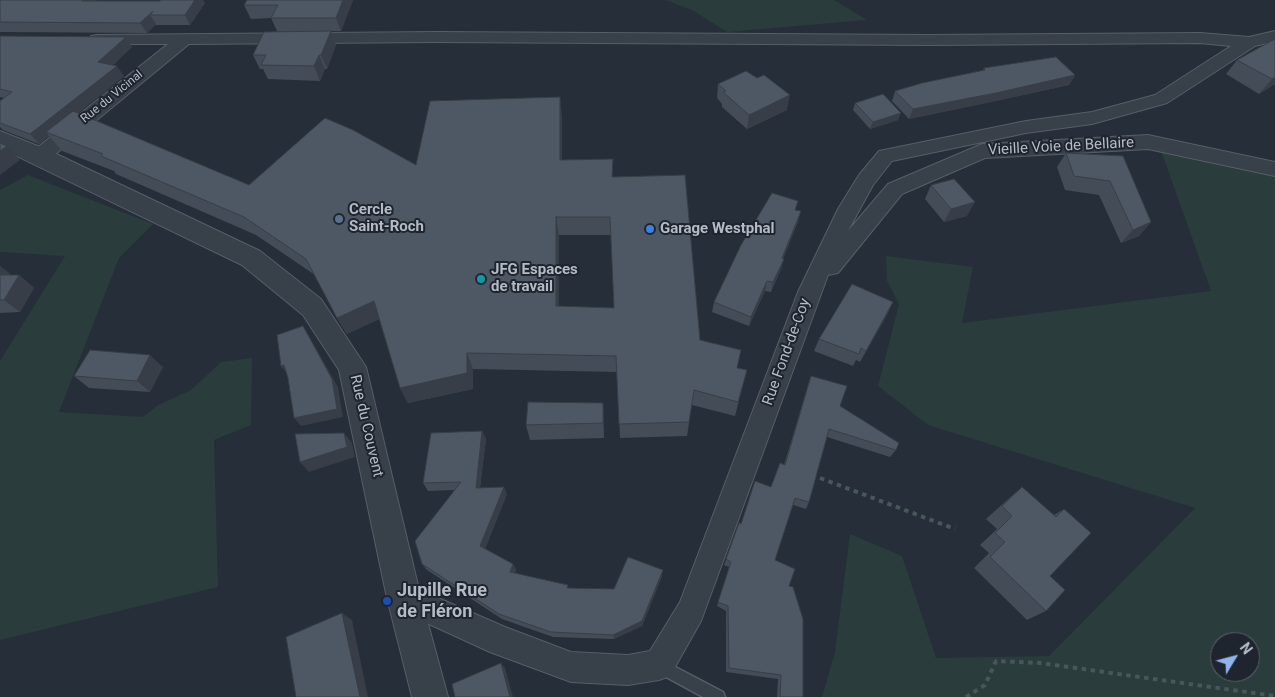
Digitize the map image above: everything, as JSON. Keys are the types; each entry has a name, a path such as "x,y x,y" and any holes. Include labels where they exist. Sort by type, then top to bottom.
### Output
{"street":[{"path":"84,40 446,37 929,40 1200,38 1249,42 1275,36"},
{"name":"Rue du Vicinal","path":"40,156 185,39"},
{"name":"Rue Fond-de-Coy","path":"659,666 690,611 809,292 845,214 866,180 886,156 1026,127 1092,118 1161,98 1249,42"},
{"name":"Rue du Couvent","path":"0,139 40,156 251,258 312,307 352,367 404,598 430,697"},
{"name":"Vieille Voie de Bellaire","path":"809,292 895,188 982,150 1078,147 1148,142 1275,169"},
{"path":"404,598 501,641 571,666 628,670 659,666"}],"lane":[{"path":"659,666 718,697"}],"path":[{"path":"820,478 954,529"},
{"path":"966,697 986,685 996,661 1040,663 1275,696"}],"shaded area":[{"path":"665,0 834,0 867,20 727,32 692,10"},
{"path":"1160,148 1275,174 1275,697 822,697 835,652 850,534 902,556 936,658 1049,656 1195,508 928,425 878,386 899,304 887,281 886,256 973,267 962,323 1211,291"},
{"path":"28,175 153,224 119,258 59,412 143,417 158,405 191,390 221,362 252,358 251,425 214,440 218,587 0,640 0,361 65,256 0,252 0,190"}],"building":[{"path":"0,0 195,0 185,15 150,15 153,11 140,23 0,22"},
{"path":"247,0 343,0 336,18 271,18 278,5 244,5"},
{"path":"331,31 314,66 261,65 266,55 253,55 264,32"},
{"path":"0,36 126,37 98,62 117,66 30,134 0,123 0,101 12,92 0,89"},
{"path":"1275,39 1275,77 1272,79 1237,60"},
{"path":"1056,57 1075,75 913,109 895,91 922,83 985,70 984,68"},
{"path":"746,71 757,78 764,75 790,95 749,115 723,92 726,91 718,84"},
{"path":"883,94 901,113 873,122 855,103"},
{"path":"560,97 560,160 613,159 612,177 685,175 700,340 741,350 737,368 747,370 738,402 694,390 689,422 619,424 616,356 467,353 467,373 400,388 374,301 337,318 306,259 244,217 101,156 103,154 46,132 73,111 249,185 325,118 353,130 416,165 430,101","holes":["556,217 610,217 614,308 556,306"]},
{"path":"0,143 7,146 0,151"},
{"path":"1066,153 1123,156 1151,222 1133,230 1110,181 1074,176"},
{"path":"954,179 975,202 951,209 931,185"},
{"path":"772,193 798,201 795,210 801,211 782,258 784,259 773,282 767,281 751,317 714,302 741,245"},
{"path":"0,275 19,275 4,300 0,300"},
{"path":"852,284 893,302 866,351 861,348 859,354 819,339"},
{"path":"303,326 332,379 337,409 294,418 288,378 284,365 281,366 277,335"},
{"path":"90,350 150,355 137,381 74,376"},
{"path":"811,376 847,386 840,406 899,443 896,450 829,429 809,502 795,498 775,560 795,569 789,586 793,587 803,619 803,697 780,697 781,675 729,668 728,606 718,602 731,562 726,559 739,523 741,524 755,481 771,487 780,463 785,465"},
{"path":"528,402 603,403 603,423 526,425"},
{"path":"482,431 476,488 504,487 480,546 513,564 510,572 568,585 567,588 614,589 628,557 663,570 642,621 613,635 551,632 499,614 422,564 415,541 461,482 423,483 431,433"},
{"path":"344,433 347,447 300,462 295,434"},
{"path":"1022,487 1056,517 1064,509 1091,533 1050,576 1065,590 1046,611 990,557 1005,542 995,533 1012,516 1002,506"},
{"path":"342,613 360,697 296,697 286,637"},
{"path":"501,663 510,697 455,697 452,684"}],"place":[{"name":"Cercle Saint-Roch","path":"339,219"},
{"name":"Garage Westphal","path":"650,229"},
{"name":"JFG Espaces de travail","path":"481,279"},
{"name":"Jupille Rue de Fléron","path":"387,601"}]}
